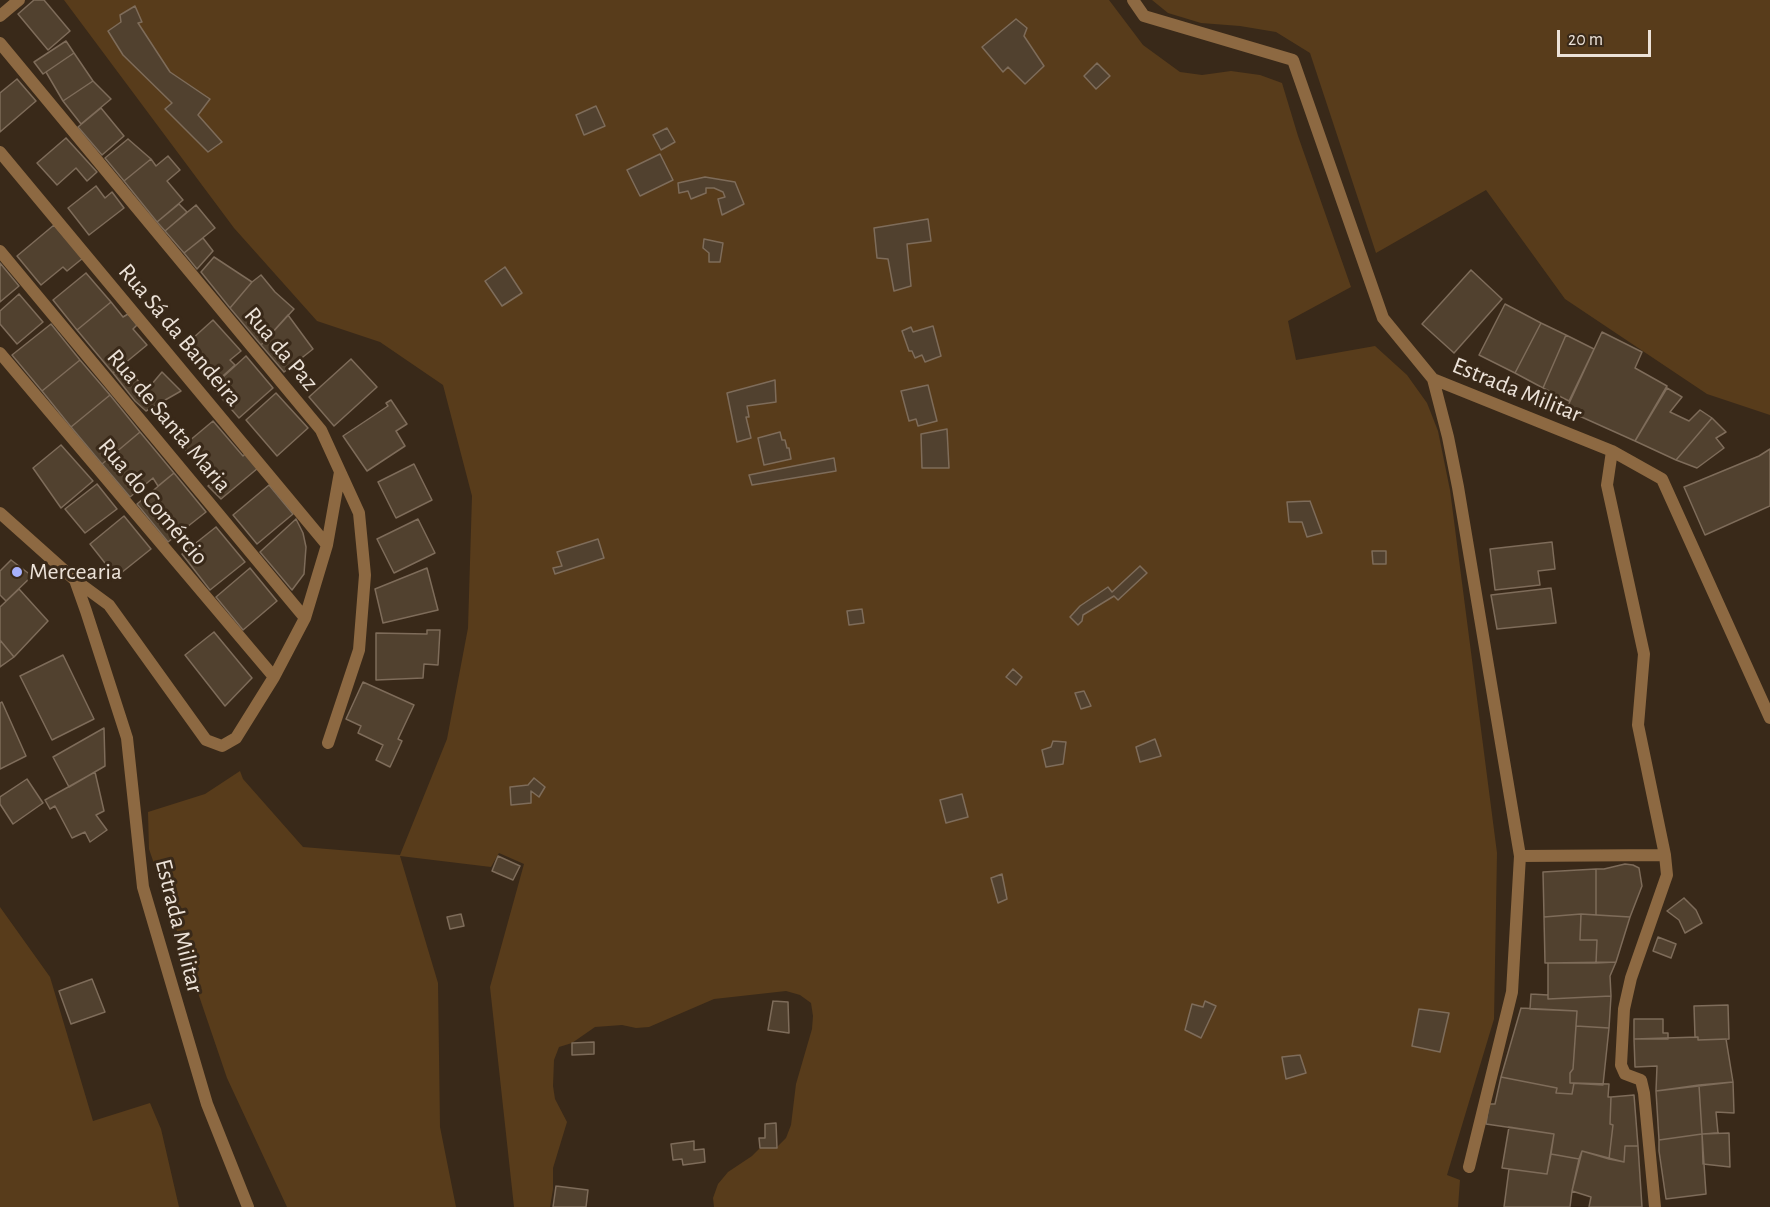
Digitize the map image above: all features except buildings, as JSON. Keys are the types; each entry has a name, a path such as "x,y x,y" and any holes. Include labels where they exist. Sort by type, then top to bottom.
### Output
{"street":[{"path":"0,16 19,0"},
{"name":"Estrada Militar","path":"1133,0 1144,16 1293,60 1383,318 1433,379 1612,451 1662,479 1770,718"},
{"name":"Rua da Paz","path":"0,43 321,430 359,513 365,575 359,650 328,743"},
{"name":"Rua Sá da Bandeira","path":"0,152 327,545"},
{"name":"Rua de Santa Maria","path":"0,250 305,618"},
{"name":"Rua do Comércio","path":"0,353 274,677"},
{"path":"1433,379 1458,487 1520,856 1512,992 1469,1167"},
{"path":"1612,451 1607,485 1644,654 1638,725 1665,855 1667,875 1631,978 1624,1009 1621,1065 1625,1074 1641,1080 1655,1207"},
{"path":"0,513 75,580 109,605 206,740 222,746 236,738 274,677 305,618 327,545 340,472"},
{"name":"Estrada Militar","path":"75,580 127,738 143,887 207,1104 248,1207"},
{"path":"1520,856 1665,855"}],"shaded area":[{"path":"64,0 1109,0 1143,45 1180,72 1202,75 1231,71 1260,75 1282,83 1298,136 1351,287 1288,321 1296,360 1375,346 1407,375 1427,403 1438,431 1450,490 1497,853 1494,1019 1447,1175 1460,1180 1458,1207 714,1207 713,1198 718,1184 728,1172 760,1148 777,1147 786,1138 791,1125 796,1084 812,1029 813,1016 811,1003 800,995 786,991 714,999 649,1027 636,1028 622,1025 595,1027 572,1043 559,1047 554,1060 553,1086 555,1099 567,1122 553,1168 550,1207 514,1207 490,987 524,864 499,853 491,867 400,856 438,983 440,1127 456,1207 287,1207 227,1078 149,849 148,812 205,794 240,771 243,779 303,847 400,855 447,739 468,628 472,496 443,385 380,342 317,321 234,228"},
{"path":"1152,0 1770,0 1770,415 1707,394 1565,299 1486,190 1376,253 1310,53 1276,32 1201,23 1168,13"},
{"path":"0,907 50,977 93,1121 150,1103 161,1129 179,1207 0,1207"}],"place":[{"name":"Mercearia","path":"17,572"}]}
